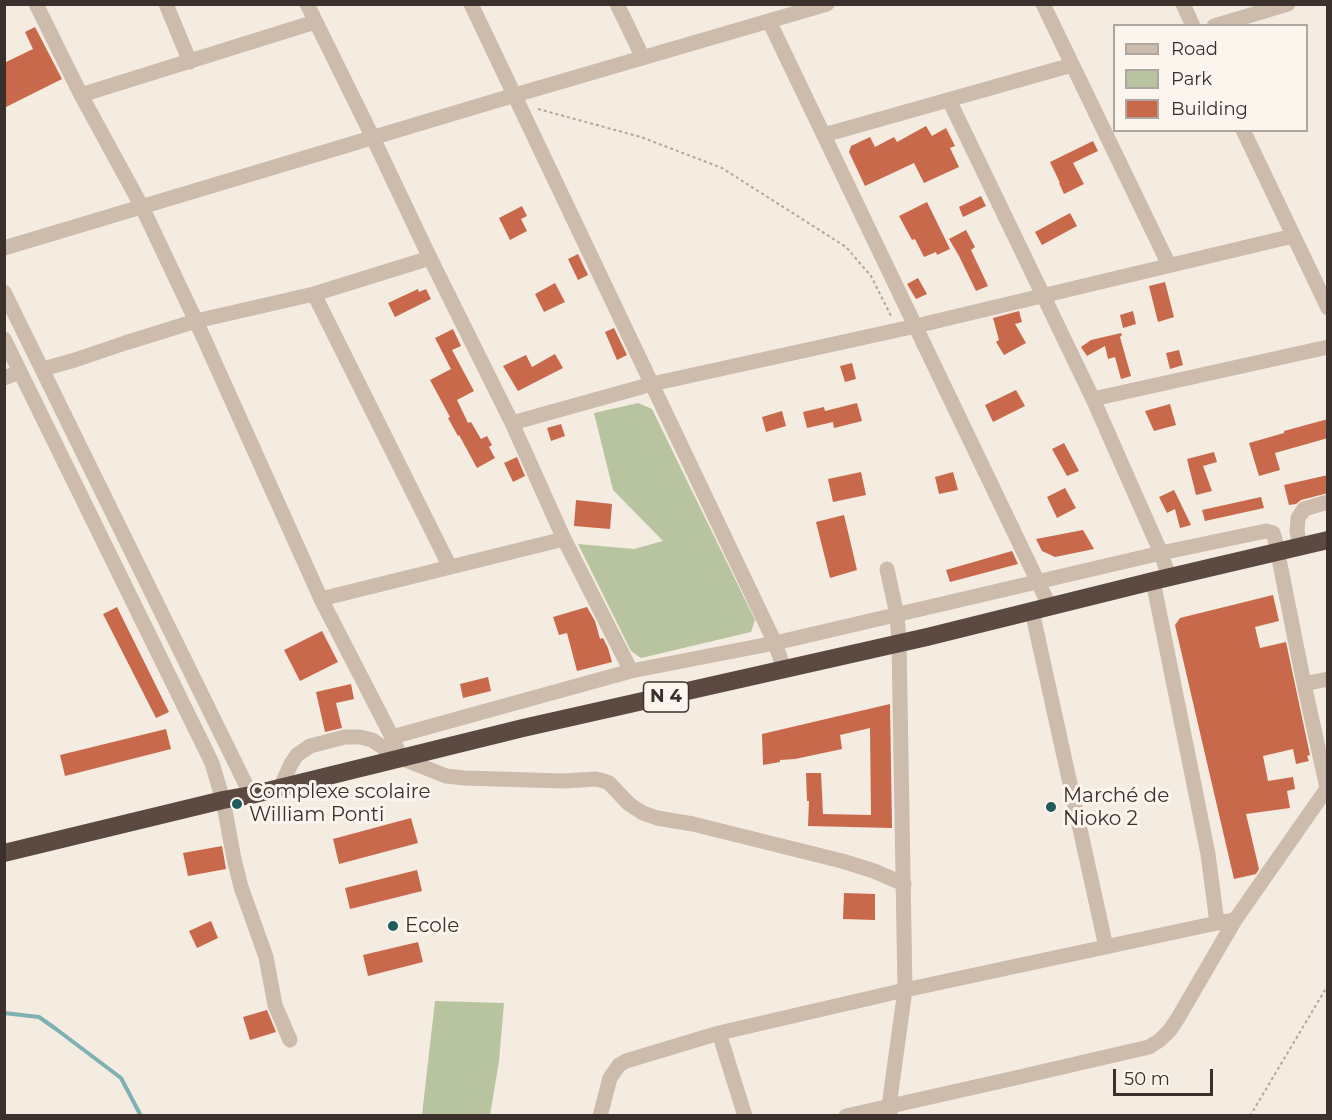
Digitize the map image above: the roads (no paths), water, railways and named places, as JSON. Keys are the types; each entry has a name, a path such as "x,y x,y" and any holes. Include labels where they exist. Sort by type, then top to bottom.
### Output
{"highway":[{"name":"N 4","path":"4,853 524,728 1050,607 1328,540"}],"street":[{"path":"36,4 81,95 142,207 321,599 392,737 396,759"},
{"path":"166,4 190,62"},
{"path":"307,4 512,423 564,539 631,671"},
{"path":"471,4 775,643 784,669"},
{"path":"617,4 643,58"},
{"path":"4,248 827,4"},
{"path":"1043,4 1169,265"},
{"path":"1183,4 1192,24"},
{"path":"1221,24 1288,4"},
{"path":"769,21 1050,607"},
{"path":"81,95 315,22"},
{"path":"824,135 1072,65"},
{"path":"949,100 1093,399 1161,553 1161,579 1208,854 1217,923"},
{"path":"1244,132 1328,308"},
{"path":"512,423 652,384 916,326 1293,236"},
{"path":"43,369 196,321 314,294 430,258"},
{"path":"4,292 251,795"},
{"path":"314,294 450,567"},
{"path":"4,339 212,763 224,800 234,859 246,884 266,957 275,1005 290,1040"},
{"path":"1093,399 1328,346"},
{"path":"4,378 20,372"},
{"path":"1300,546 1298,518 1304,509 1328,502"},
{"path":"392,737 631,671 775,643 1161,553 1266,531 1272,533 1278,552 1327,787 1235,920 1170,1030 1149,1047 1015,1078 890,1111 846,1116"},
{"path":"321,599 564,539"},
{"path":"887,569 897,615 899,642 905,990 890,1111"},
{"path":"1032,611 1106,947"},
{"path":"1304,684 1328,679"},
{"path":"280,788 297,755 310,746 345,737 360,737 372,740 396,759 446,776 604,781 609,783 629,804 657,818 693,824 842,861 904,884"},
{"path":"600,1116 610,1078 619,1065 626,1061 718,1033 905,990 1235,920"},
{"path":"718,1033 745,1116"}],"waterway":[{"path":"4,1013 39,1017 56,1029 121,1078 141,1116"}],"place":[{"name":"Complexe scolaire William Ponti","path":"237,804"},
{"name":"Marché de Nioko 2","path":"1051,807"},
{"name":"Ecole","path":"393,926"}]}
